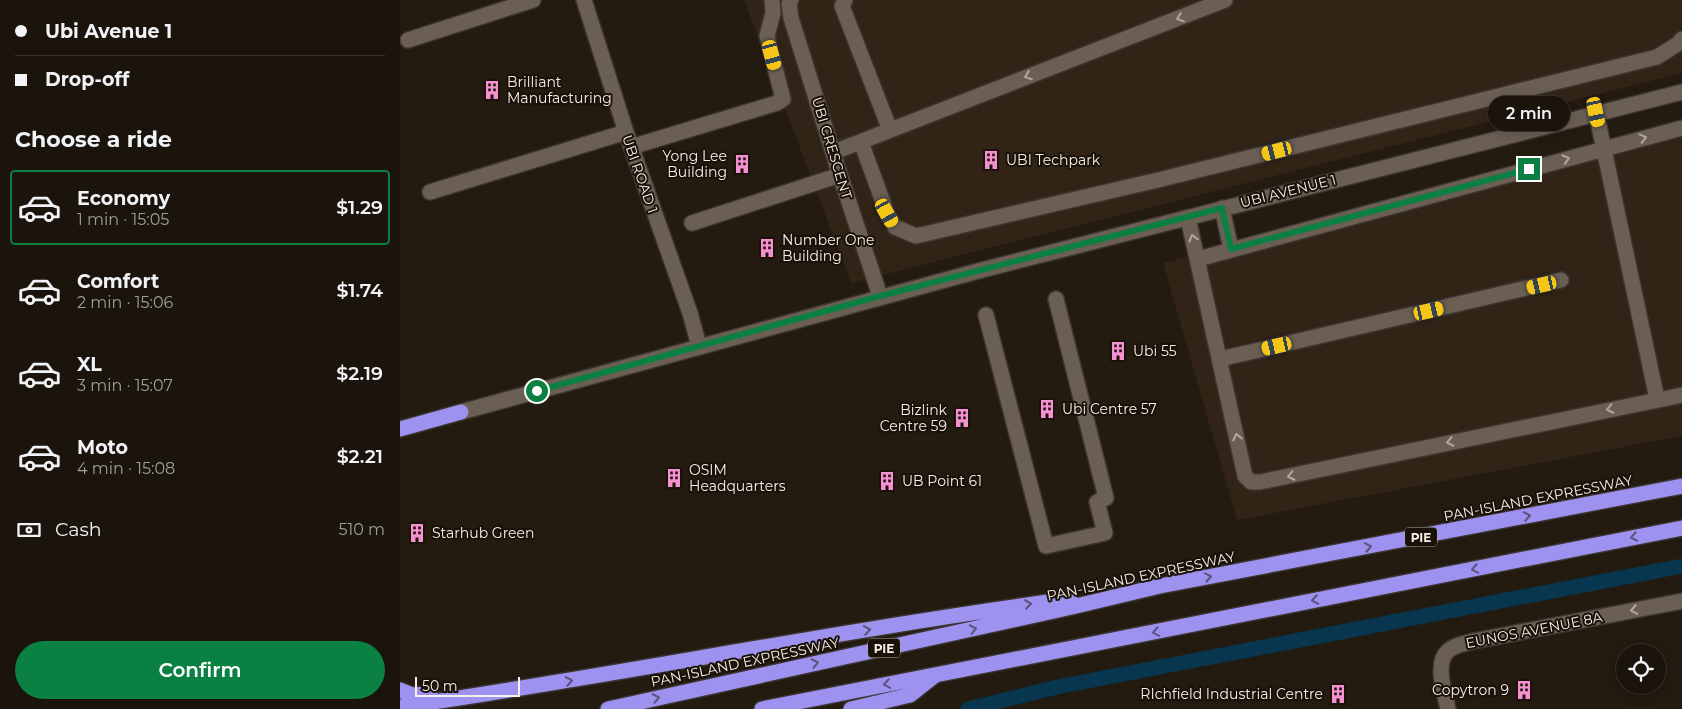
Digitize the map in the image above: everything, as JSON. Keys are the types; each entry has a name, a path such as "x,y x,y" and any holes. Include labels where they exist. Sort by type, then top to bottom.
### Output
{"highway":[{"path":"400,429 460,412"},
{"name":"PAN-ISLAND EXPRESSWAY","path":"608,709 1160,586 1682,486"},
{"path":"762,709 1682,528"},
{"path":"400,707 535,687 976,612 1160,586"},
{"path":"851,709 910,695 935,675"},
{"path":"400,690 412,695 535,687"}],"street":[{"path":"408,40 533,0"},
{"name":"UBI ROAD 1","path":"584,0 631,148 690,313 699,346"},
{"path":"631,148 777,103 782,99 767,36 773,12 772,0"},
{"name":"UBI CRESCENT","path":"792,0 789,4 791,18 880,296"},
{"path":"845,0 842,6 890,130"},
{"path":"834,152 1225,0"},
{"path":"861,142 887,213 895,227 916,236 1167,178 1657,57 1682,39"},
{"name":"UBI AVENUE 1","path":"460,412 880,296 1596,112 1682,92"},
{"path":"1596,112 1657,399"},
{"path":"1198,259 1682,128"},
{"path":"430,192 626,132"},
{"path":"692,223 840,175"},
{"path":"1222,208 1231,249"},
{"path":"1188,218 1246,476 1251,482 1260,482 1682,395"},
{"path":"1220,359 1561,280"},
{"path":"986,315 1046,546 1105,533 1097,502 1106,498 1056,299"},
{"name":"EUNOS AVENUE 8A","path":"1448,709 1442,681 1441,663 1443,656 1454,647 1474,641 1682,601"}],"shaded area":[{"name":"UBI Techpark","path":"744,0 1682,0 1682,73 851,283"},
{"path":"1682,132 1682,436 1237,520 1163,263"}],"waterway":[{"path":"968,709 1057,687 1682,566"}],"place":[{"name":"Brilliant Manufacturing","path":"492,90"},
{"name":"UBI Techpark","path":"991,160"},
{"name":"Yong Lee Building","path":"742,164"},
{"name":"Number One Building","path":"767,248"},
{"name":"Ubi 55","path":"1118,351"},
{"name":"Ubi Centre 57","path":"1047,409"},
{"name":"Bizlink Centre 59","path":"962,418"},
{"name":"OSIM Headquarters","path":"674,478"},
{"name":"UB Point 61","path":"887,481"},
{"name":"Starhub Green","path":"417,533"},
{"name":"Copytron 9","path":"1524,690"},
{"name":"RIchfield Industrial Centre","path":"1338,694"}],"route":[{"path":"537,391 880,296 1222,208 1231,249 1529,169"}]}
